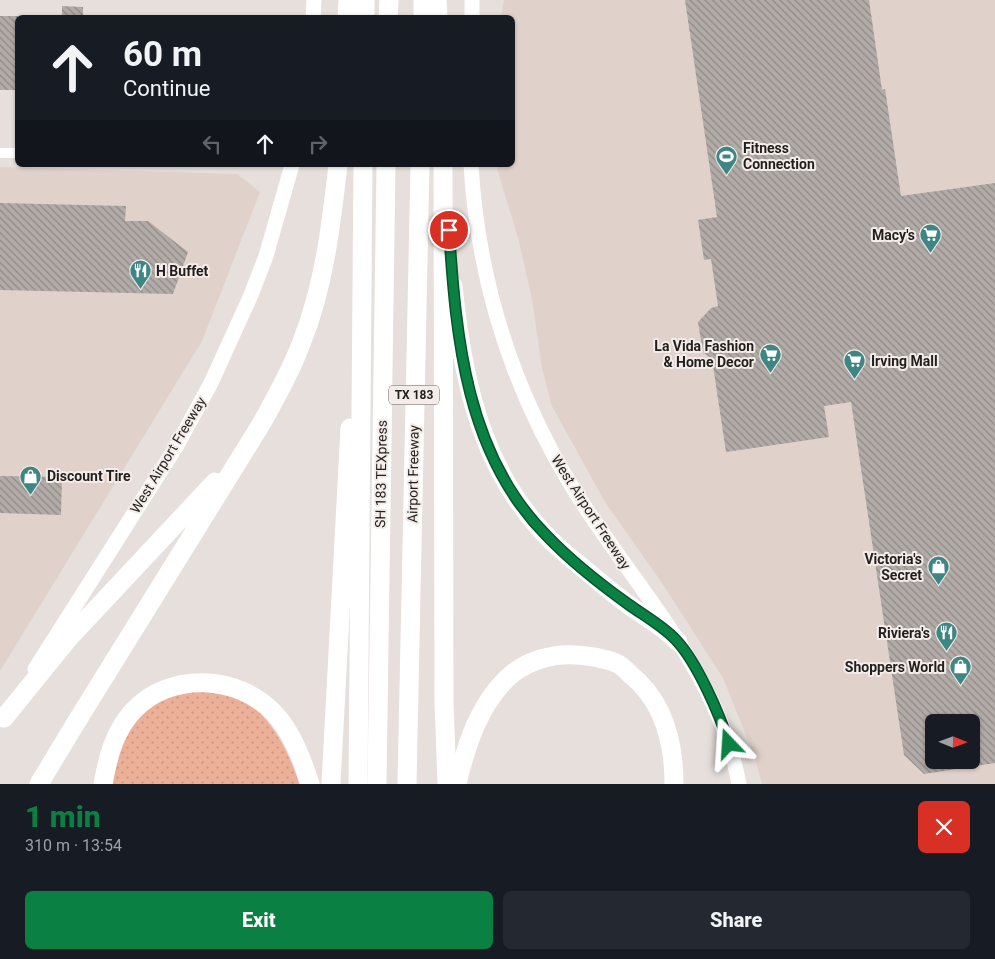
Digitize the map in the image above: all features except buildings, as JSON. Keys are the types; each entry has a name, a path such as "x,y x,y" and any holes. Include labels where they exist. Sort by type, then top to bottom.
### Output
{"highway":[{"path":"347,15 348,0"},
{"path":"365,15 366,0"},
{"path":"388,15 389,0"},
{"path":"400,0 400,15"},
{"path":"423,0 423,15"},
{"path":"437,0 438,15"},
{"path":"39,784 260,426 286,380 316,303 326,257 338,167"},
{"path":"358,784 363,167"},
{"name":"SH 183 TEXpress","path":"377,784 386,167"},
{"name":"SH 183 TEXpress","path":"388,784 398,167"},
{"name":"Airport Freeway","path":"407,784 420,167"},
{"path":"443,167 458,335 474,408 494,459 505,481 527,514 546,535 625,602 678,642"},
{"path":"443,167 444,702 447,784"},
{"path":"332,784 349,432 362,352"},
{"path":"2,722 68,639 216,481 260,426"},
{"path":"457,784 480,716 495,692 513,673 536,660 564,654 592,656 620,665 642,684 657,706 669,734 674,767 674,784"},
{"path":"103,784 109,752 120,728 134,710 153,695 176,686 201,682 226,685 253,696 274,713 290,735 310,784"}],"main road":[{"path":"314,0 314,15"},
{"path":"472,0 472,15"},
{"name":"West Airport Freeway","path":"2,722 176,447 211,383 251,296 268,247 291,167"},
{"name":"West Airport Freeway","path":"471,167 476,216 487,286 506,348 527,401 553,455 574,490 696,669 725,731 739,784"}],"street":[{"path":"0,153 15,153"}],"shaded area":[{"name":"Irving Mall","path":"504,0 995,0 995,784 762,784 754,755 723,678 662,583 605,502 552,406 542,368 532,299 519,241 497,167 515,167 515,15 501,15"},
{"path":"0,167 237,174 260,192 202,341 0,671"},
{"path":"218,690 243,700 253,707 271,726 291,761 299,784 113,784 118,753 128,731 144,711 157,702 171,696"}],"place":[{"name":"Fitness Connection","path":"727,175"},
{"name":"Macy's","path":"931,254"},
{"name":"H Buffet","path":"140,290"},
{"name":"La Vida Fashion & Home Decor","path":"770,373"},
{"name":"Irving Mall","path":"855,380"},
{"name":"Discount Tire","path":"31,495"},
{"name":"Victoria's Secret","path":"938,586"},
{"name":"Riviera's","path":"946,652"},
{"name":"Shoppers World","path":"961,686"}],"route":[{"path":"449,230 458,335 466,378 482,434 505,481 527,514 565,553 678,642 696,669 710,697 729,744"}]}
